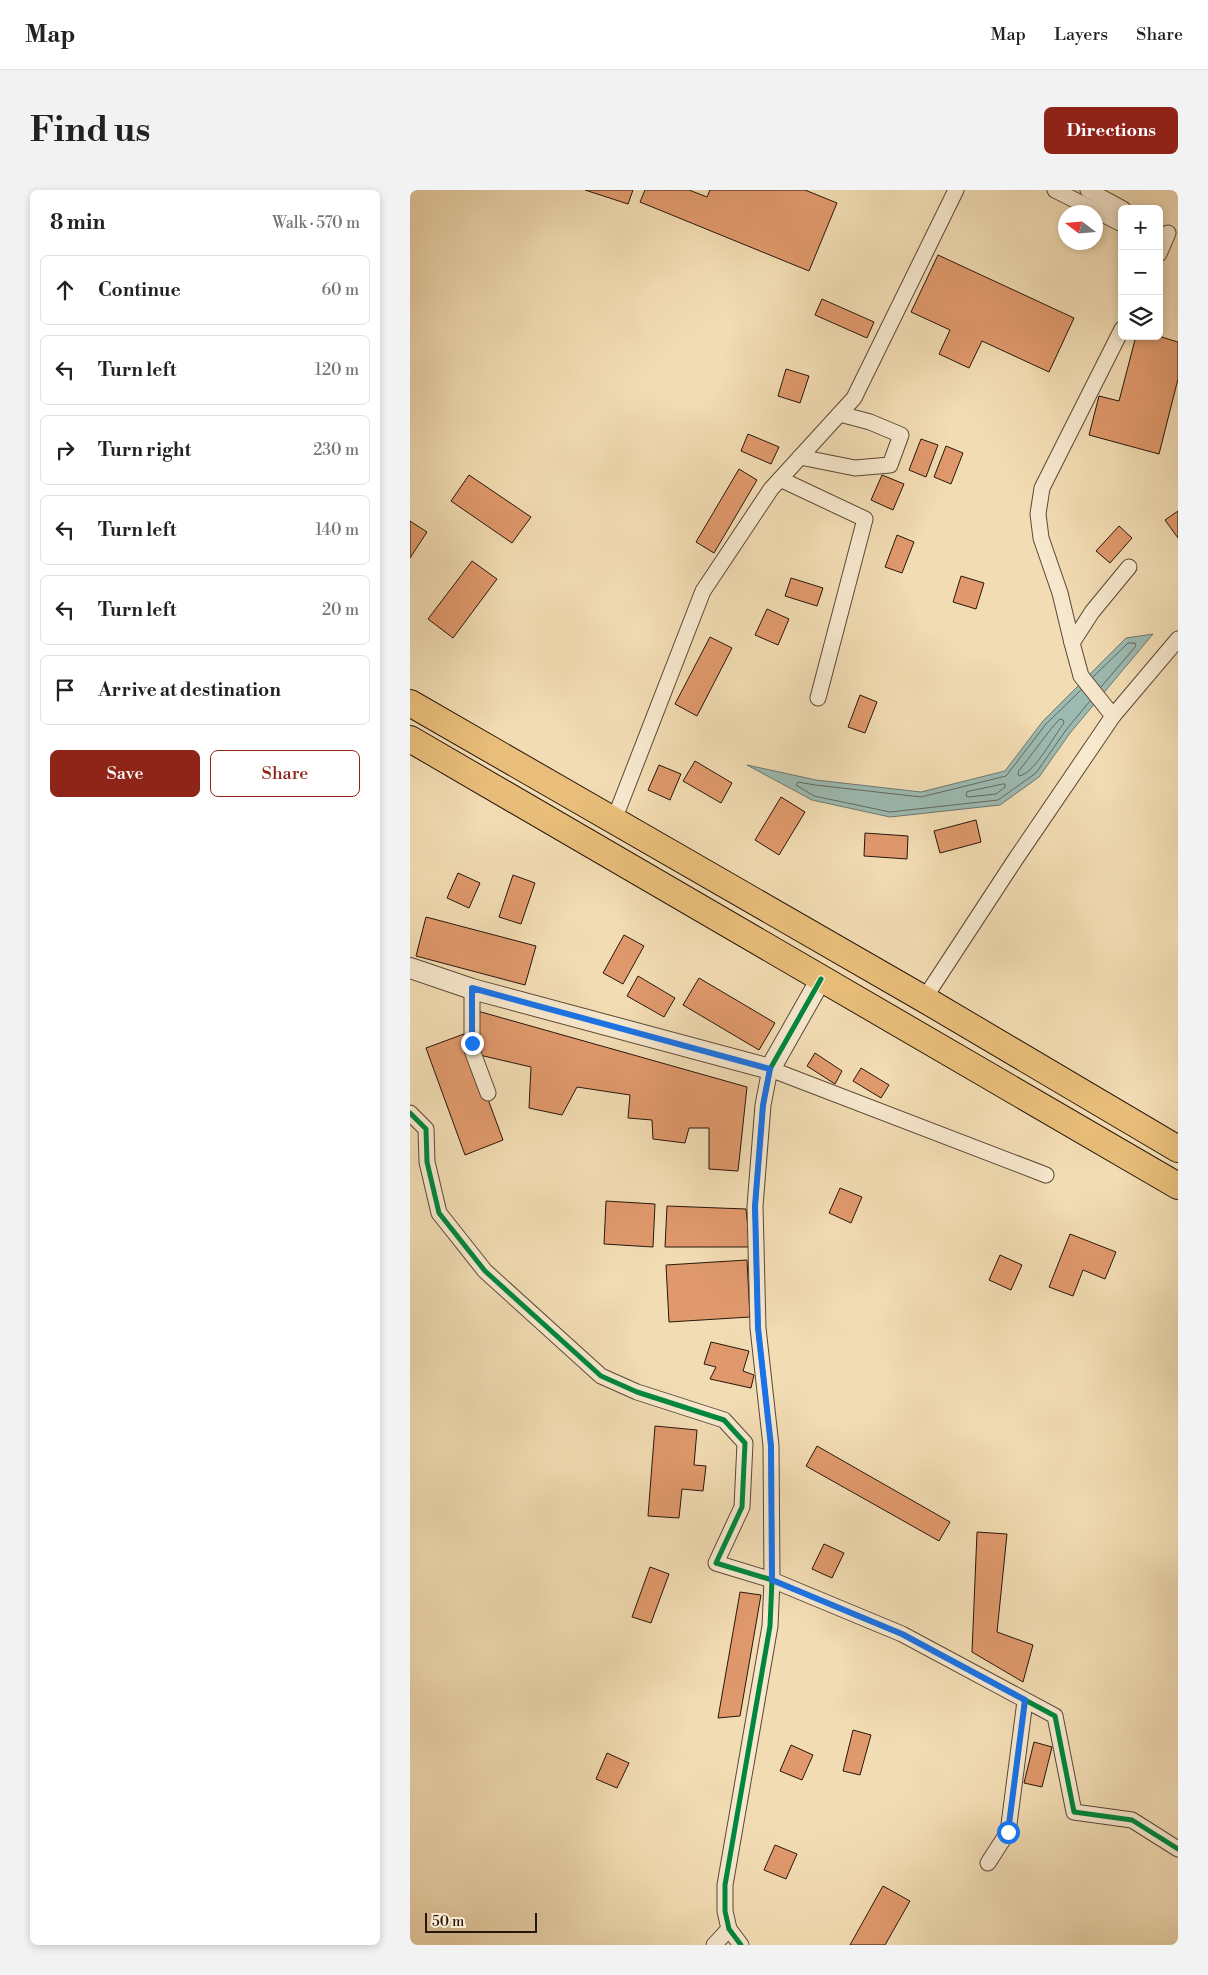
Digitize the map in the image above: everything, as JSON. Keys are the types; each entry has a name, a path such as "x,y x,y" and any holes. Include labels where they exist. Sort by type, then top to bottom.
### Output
{"highway":[{"path":"410,703 924,999 1178,1149"},
{"path":"410,739 1178,1186"}],"street":[{"path":"614,820 704,591 771,489 854,398 956,190"},
{"path":"1055,190 1118,222"},
{"path":"1088,190 1118,206"},
{"path":"1163,243 1169,232"},
{"path":"1109,710 1081,676 1060,593 1041,538 1038,514 1042,488 1118,337"},
{"path":"800,457 855,468 890,465 901,435 870,422 840,414"},
{"path":"780,479 865,519 818,698"},
{"path":"1072,644 1092,612 1129,567"},
{"path":"924,999 1015,860 1109,710 1178,639"},
{"path":"410,968 472,988 770,1069 1046,1175"},
{"path":"741,1945 729,1929 725,1911 725,1885 770,1626 772,1580 771,1446 758,1328 755,1206 763,1105 770,1069 821,979"},
{"path":"472,988 470,1012 472,1048 488,1092"},
{"path":"410,1113 426,1129 427,1162 439,1213 485,1271 601,1376 646,1395 724,1420 745,1444 742,1507 716,1564 772,1580 902,1634 1055,1716 1074,1812 1132,1820 1178,1848"},
{"path":"988,1863 1008,1832 1025,1700"},
{"path":"714,1945 729,1929"}],"water":[{"path":"1153,634 1070,733 1039,777 1000,805 890,817 812,800 747,765 816,780 921,792 1005,771 1043,721 1126,638"}],"building":[{"path":"585,190 633,190 628,204"},
{"path":"645,190 689,190 707,197 710,190 805,190 837,203 809,271 640,202"},
{"path":"938,255 1074,318 1049,372 982,341 969,368 939,354 950,330 911,312"},
{"path":"822,299 874,322 867,338 815,315"},
{"path":"1163,338 1178,342 1178,379 1159,454 1089,435 1099,396 1119,401 1135,340 1163,340"},
{"path":"786,369 809,376 800,403 778,396"},
{"path":"748,434 779,447 771,464 741,451"},
{"path":"921,439 938,445 926,477 909,470"},
{"path":"946,446 963,453 951,484 934,477"},
{"path":"739,469 757,480 714,553 696,542"},
{"path":"469,475 531,517 512,543 451,501"},
{"path":"882,475 904,484 893,510 871,500"},
{"path":"1178,511 1178,538 1165,520"},
{"path":"410,521 427,532 410,558"},
{"path":"1119,526 1132,538 1110,563 1096,551"},
{"path":"897,535 914,542 902,573 885,567"},
{"path":"472,561 497,579 453,638 428,619"},
{"path":"961,576 984,583 976,609 953,602"},
{"path":"791,578 823,588 817,606 785,596"},
{"path":"767,609 789,619 778,645 755,635"},
{"path":"710,637 732,648 697,716 675,704"},
{"path":"860,695 877,702 865,733 848,727"},
{"path":"695,761 732,783 721,803 683,781"},
{"path":"659,765 681,774 670,800 648,790"},
{"path":"781,797 805,812 779,855 755,840"},
{"path":"976,820 981,842 940,853 934,831"},
{"path":"865,833 908,836 907,859 864,856"},
{"path":"458,873 480,883 469,908 447,898"},
{"path":"513,875 535,883 521,924 499,917"},
{"path":"426,917 536,946 525,985 416,956"},
{"path":"624,935 644,946 623,984 603,973"},
{"path":"638,976 675,998 664,1017 627,996"},
{"path":"699,978 775,1023 759,1050 683,1005"},
{"path":"474,1010 747,1087 738,1171 709,1169 709,1128 689,1128 685,1143 653,1139 652,1120 628,1118 630,1095 577,1087 562,1115 529,1108 531,1067 475,1054"},
{"path":"464,1034 503,1140 465,1155 426,1048"},
{"path":"815,1053 842,1071 835,1084 807,1066"},
{"path":"861,1068 889,1085 881,1098 853,1081"},
{"path":"840,1188 862,1197 851,1223 829,1213"},
{"path":"606,1201 655,1204 653,1247 604,1244"},
{"path":"667,1206 746,1209 750,1247 665,1247"},
{"path":"1070,1234 1116,1252 1105,1279 1083,1270 1073,1296 1049,1287"},
{"path":"1000,1255 1022,1265 1011,1290 989,1280"},
{"path":"747,1260 750,1317 669,1322 666,1265"},
{"path":"711,1342 749,1351 743,1371 754,1375 751,1388 710,1379 716,1367 704,1364"},
{"path":"655,1426 697,1430 694,1465 706,1466 703,1491 682,1489 679,1518 648,1516"},
{"path":"817,1446 950,1522 939,1541 806,1466"},
{"path":"977,1532 1007,1534 997,1632 1033,1645 1023,1682 972,1652"},
{"path":"824,1544 844,1553 832,1578 812,1569"},
{"path":"650,1567 669,1574 651,1623 632,1617"},
{"path":"740,1592 761,1595 740,1716 718,1718"},
{"path":"853,1730 871,1735 860,1775 843,1771"},
{"path":"1034,1742 1052,1747 1042,1787 1024,1783"},
{"path":"791,1745 813,1755 802,1780 780,1771"},
{"path":"607,1753 629,1763 617,1788 596,1779"},
{"path":"775,1845 797,1854 786,1879 764,1870"},
{"path":"883,1886 910,1901 885,1945 850,1945"}],"cycle path":[{"path":"741,1945 729,1929 725,1911 725,1885 770,1626 772,1580 771,1446 758,1328 755,1206 763,1105 770,1069 821,979"},
{"path":"410,1113 426,1129 427,1162 439,1213 485,1271 601,1376 637,1392 724,1420 745,1443 742,1507 716,1563 772,1580 902,1634 1055,1716 1074,1812 1132,1820 1178,1849"}],"route":[{"path":"472,1043 470,1012 472,988 770,1069 763,1105 755,1206 758,1328 771,1446 772,1580 902,1634 1025,1700 1008,1832"}]}
